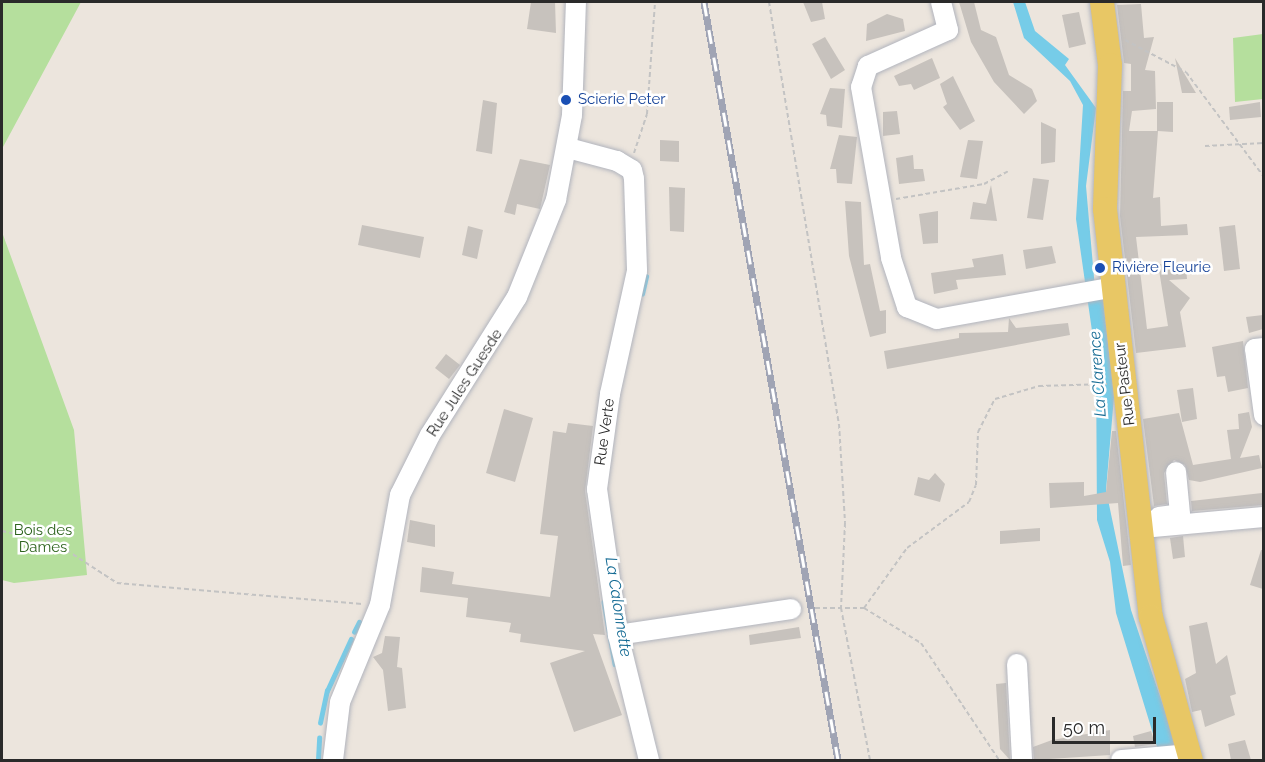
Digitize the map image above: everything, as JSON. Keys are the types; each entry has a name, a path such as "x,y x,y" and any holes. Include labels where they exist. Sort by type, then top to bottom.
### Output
{"main road":[{"name":"Rue Pasteur","path":"1102,2 1108,39 1105,209 1099,289 1142,523 1151,617 1176,756"}],"street":[{"name":"Rue Jules Guesde","path":"333,760 340,702 380,605 400,495 430,435 517,297 556,200 568,148 576,2"},
{"path":"941,2 948,30 868,66 861,87 898,291 920,316 936,319 1099,289"},
{"path":"568,148 627,166"},
{"name":"Rue Verte","path":"627,166 635,188 637,271 610,394 597,489 618,635 649,760"},
{"path":"1263,348 1255,349 1263,415"},
{"path":"1142,523 1180,514 1176,472"},
{"path":"1142,523 1263,517"},
{"path":"618,635 797,609"},
{"path":"1017,664 1022,760"},
{"path":"1121,760 1176,756"}],"path":[{"path":"627,166 647,114 655,2"},
{"path":"769,2 839,424 845,523 841,608 870,760"},
{"path":"1108,39 1134,41 1186,72 1263,177"},
{"path":"1205,146 1263,143"},
{"path":"880,196 984,184 1008,171"},
{"path":"864,608 908,548 969,502 976,485 978,432 995,399 1039,386 1091,386 1115,383"},
{"path":"2,531 54,542 117,583 380,605"},
{"path":"797,609 864,608 921,643 999,760"}],"green space":[{"path":"2,2 81,2 3,147 2,232"},
{"path":"1263,34 1263,99 1235,102 1233,38"},
{"name":"Bois des Dames","path":"2,232 74,430 87,575 14,583 2,580"}],"water":[{"name":"La Clarence","path":"1013,2 1025,2 1035,31 1069,59 1065,65 1096,108 1086,186 1096,300 1103,300 1114,397 1106,490 1131,610 1175,741 1170,751 1158,750 1116,613 1110,562 1097,520 1096,359 1076,219 1083,105 1070,81 1024,38"}],"building":[{"path":"531,2 555,2 556,33 527,29"},
{"path":"803,2 822,2 825,19 811,22"},
{"path":"959,2 974,2 981,30 996,37 1009,75 1032,89 1037,101 1024,114 994,82 971,42"},
{"path":"1141,4 1144,38 1154,37 1145,70 1155,71 1156,109 1132,111 1129,131 1157,131 1157,102 1173,102 1173,132 1158,131 1153,198 1160,197 1161,226 1187,224 1188,235 1136,237 1147,329 1168,326 1158,264 1186,266 1187,279 1169,280 1190,298 1180,312 1186,347 1136,353 1120,216 1123,91 1131,91 1131,64 1124,63 1117,5"},
{"path":"1079,12 1086,44 1069,48 1062,15"},
{"path":"887,14 903,19 905,31 866,41 867,24"},
{"path":"825,37 845,70 831,79 812,44"},
{"path":"932,58 940,78 914,90 911,84 899,86 894,76"},
{"path":"1175,58 1196,93 1182,93"},
{"path":"953,76 975,121 960,130 943,107 947,104 940,84"},
{"path":"830,88 845,89 842,128 827,126 826,115 820,114"},
{"path":"483,100 497,103 492,154 476,151"},
{"path":"1260,102 1261,117 1230,120 1229,107"},
{"path":"897,111 900,134 883,136 883,112"},
{"path":"1041,122 1056,129 1055,162 1041,164"},
{"path":"839,135 857,137 852,184 837,183 836,169 830,169"},
{"path":"660,140 679,141 679,162 660,161"},
{"path":"968,140 983,141 977,179 960,177"},
{"path":"913,155 914,169 923,169 925,181 899,184 896,158"},
{"path":"520,159 550,165 540,209 517,204 515,215 504,212"},
{"path":"1033,178 1049,180 1043,220 1027,218"},
{"path":"991,185 997,221 970,219 973,202 986,204"},
{"path":"669,187 685,188 684,232 670,231"},
{"path":"845,201 861,202 864,265 870,264 880,311 886,310 886,333 870,337 849,256"},
{"path":"938,211 938,243 923,244 919,214"},
{"path":"362,225 424,237 420,258 358,245"},
{"path":"1235,225 1240,269 1224,271 1219,227"},
{"path":"468,226 483,230 477,259 462,255"},
{"path":"1052,246 1056,263 1026,269 1023,250"},
{"path":"1003,254 1006,275 956,280 958,289 934,294 931,273 974,267 972,259"},
{"path":"1263,315 1263,329 1249,333 1246,317"},
{"path":"1009,318 1016,328 1068,323 1070,335 887,369 884,351 959,338 959,333 1008,332"},
{"path":"1243,341 1248,388 1228,392 1225,376 1217,377 1212,347"},
{"path":"446,354 460,365 449,379 435,368"},
{"path":"1193,388 1197,419 1182,422 1177,390"},
{"path":"504,409 533,418 515,482 486,473"},
{"path":"1249,412 1252,427 1240,458 1259,455 1262,468 1200,482 1189,480 1185,465 1174,460 1164,473 1167,504 1154,506 1143,419 1179,413 1193,465 1231,459 1227,430 1239,429 1238,414"},
{"path":"568,423 593,426 585,491 605,635 593,634 622,715 574,732 550,663 585,651 520,642 521,634 509,632 511,623 466,617 468,598 420,592 422,567 454,572 452,584 550,597 558,536 540,534 553,431 566,433"},
{"path":"1112,431 1116,431 1131,565 1123,566 1118,503 1050,508 1049,483 1084,482 1084,496 1106,492"},
{"path":"935,473 945,484 940,502 914,495 918,477 929,480"},
{"path":"1262,493 1263,505 1192,511 1191,501"},
{"path":"410,520 435,525 435,547 407,542"},
{"path":"1040,528 1040,541 1000,544 1000,531"},
{"path":"1183,536 1185,557 1173,559 1170,538"},
{"path":"1261,550 1263,550 1263,589 1250,585"},
{"path":"1207,622 1216,664 1227,655 1236,694 1230,696 1235,715 1205,727 1201,710 1192,712 1185,679 1196,673 1189,626"},
{"path":"799,627 801,638 750,645 749,635"},
{"path":"385,636 400,637 397,667 402,668 406,708 388,711 383,670 373,657 382,653"},
{"path":"1006,683 1010,760 1000,749 996,684"},
{"path":"1110,730 1110,755 1034,760 1033,747 1052,740"},
{"path":"1151,731 1155,744 1135,747 1133,736"},
{"path":"1245,740 1251,760 1231,760 1228,744"}],"waterway":[{"name":"La Calonnette","path":"642,294 646,276"},
{"name":"La Calonnette","path":"604,602 615,664"},
{"path":"354,632 359,622"},
{"path":"320,723 327,691 351,639"},
{"path":"318,760 319,738"}],"railway":[{"path":"704,2 838,760"}],"place":[{"name":"Scierie Peter","path":"566,100"},
{"name":"Rivière Fleurie","path":"1100,268"}]}
